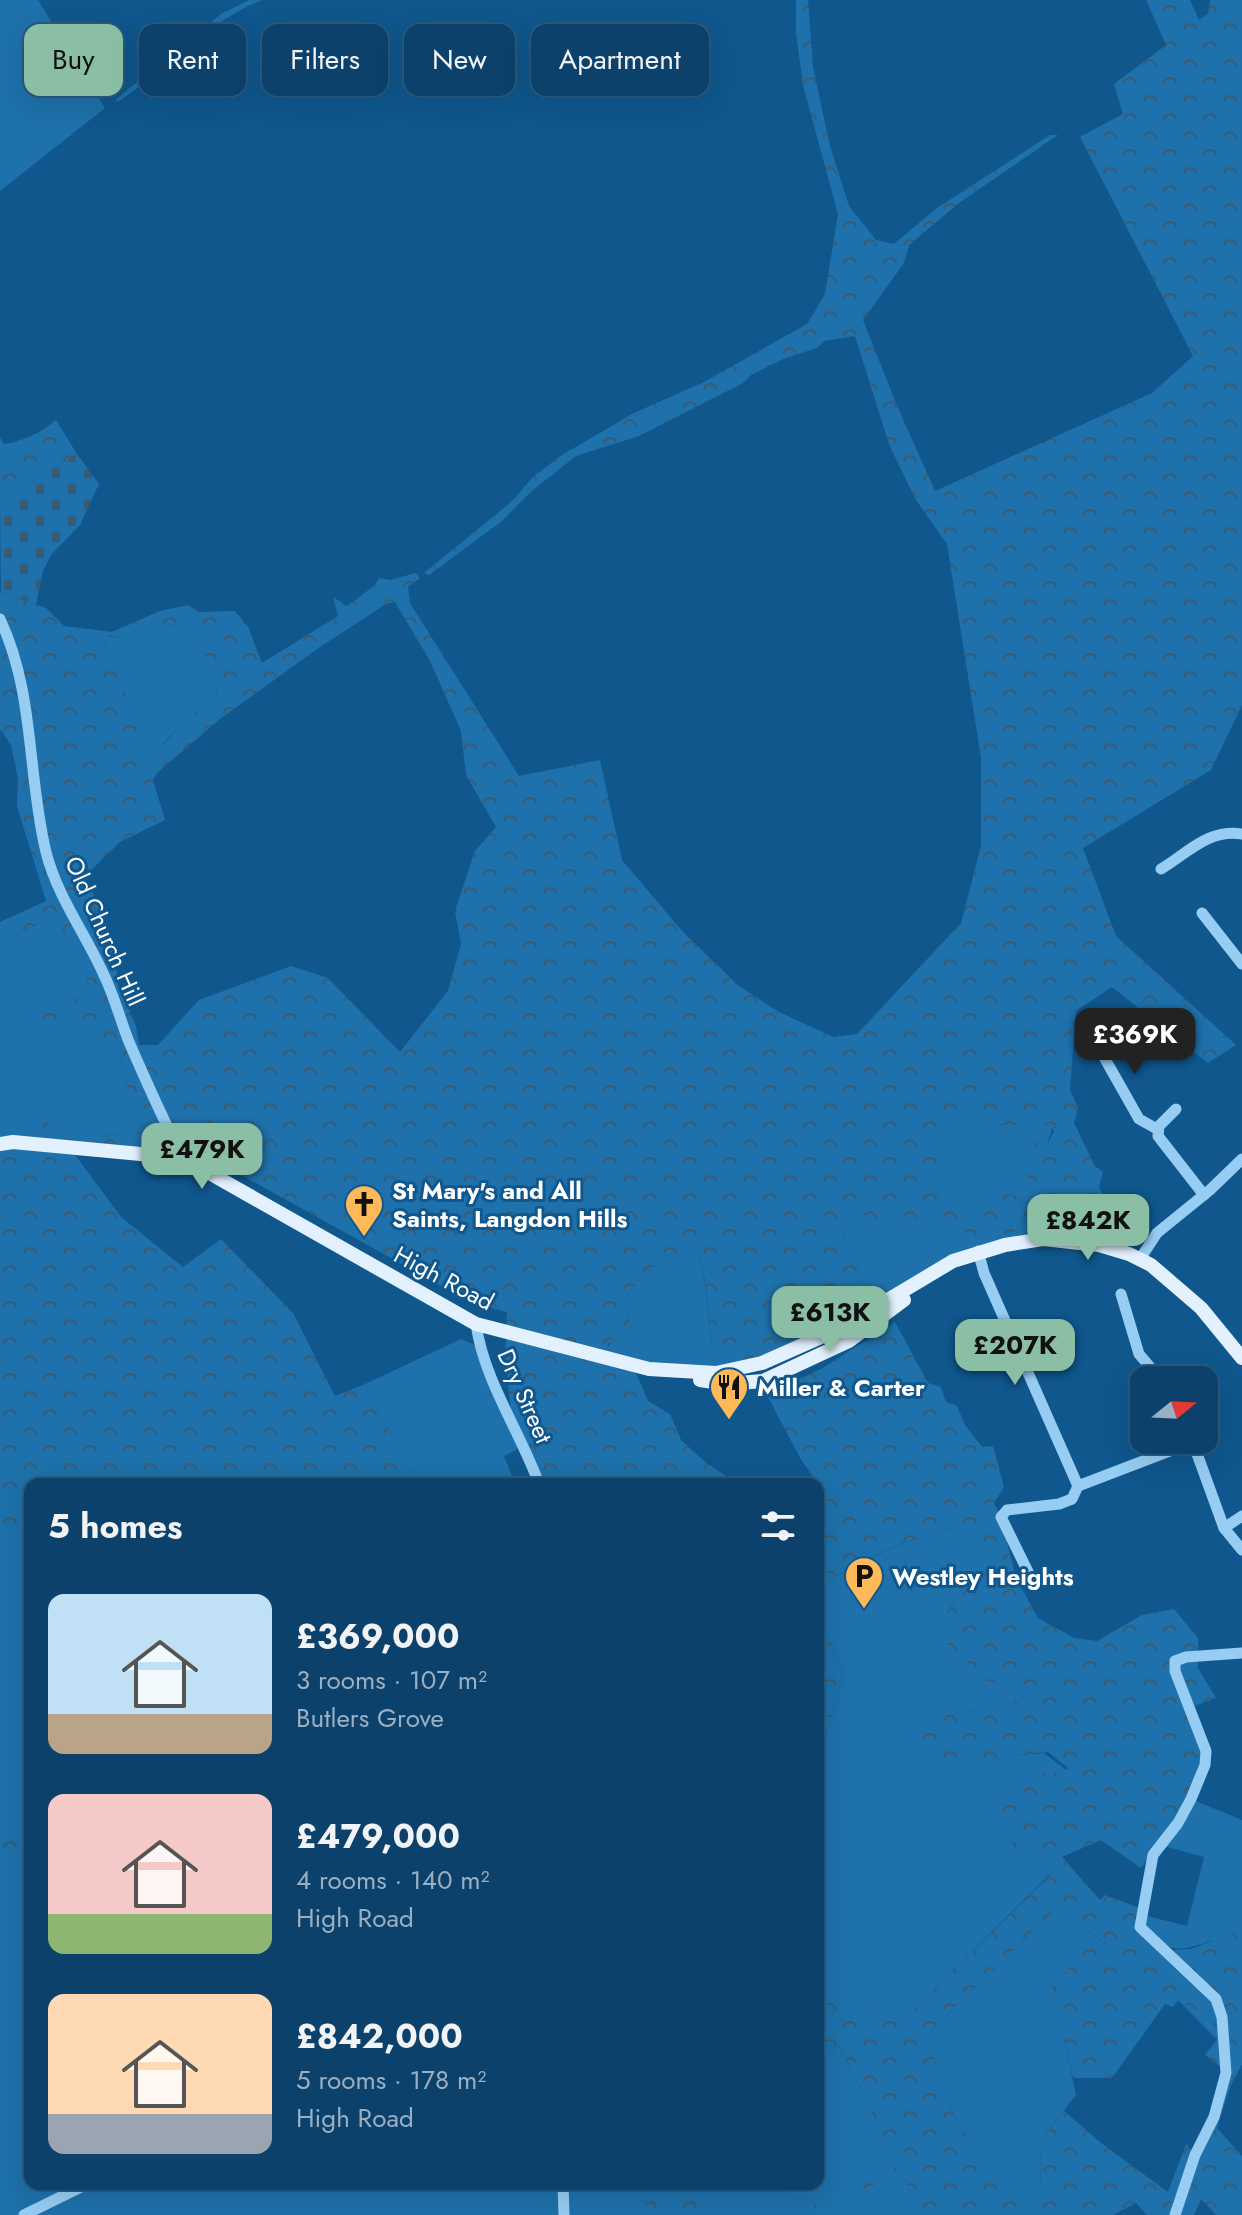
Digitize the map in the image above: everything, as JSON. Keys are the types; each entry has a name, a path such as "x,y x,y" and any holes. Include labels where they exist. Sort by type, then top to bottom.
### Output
{"main road":[{"path":"0,1144 13,1142 183,1158"},
{"name":"High Road","path":"183,1158 476,1324 649,1369 716,1373 777,1358 841,1328 953,1261 978,1251 1043,1239 1099,1245 1140,1259 1183,1290 1242,1358"}],"street":[{"name":"Old Church Hill","path":"0,619 18,663 46,853 64,899 105,975 128,1039 183,1158"},
{"path":"1161,869 1210,836 1242,834"},
{"path":"1202,913 1242,964"},
{"path":"1096,1043 1137,1116 1157,1129 1162,1144 1204,1195"},
{"path":"1157,1129 1176,1109"},
{"path":"1140,1259 1157,1233 1242,1159"},
{"path":"978,1251 984,1273 1078,1486"},
{"path":"1121,1294 1139,1354 1149,1366"},
{"name":"Dry Street","path":"476,1324 480,1347 537,1478"},
{"path":"1033,1582 1001,1517 1007,1510 1059,1504 1072,1499 1078,1486 1159,1454"},
{"path":"1197,1454 1224,1528 1242,1550"},
{"path":"1224,1528 1242,1516"},
{"path":"1175,2215 1195,2155 1214,2117 1226,2073 1222,2017 1216,1999 1140,1927 1153,1855 1178,1823 1205,1765 1206,1751 1175,1671 1175,1661 1186,1657 1242,1653"},
{"path":"24,2215 75,2190"},
{"path":"563,2190 564,2215"}],"green space":[{"path":"0,0 38,0 53,24 24,24 24,96 98,96 105,108 0,191"},
{"path":"249,0 262,0 218,24 209,24"},
{"path":"796,0 808,0 813,67 830,146 849,206 876,240 894,244 937,208 1050,135 1058,135 959,203 909,245 904,263 863,320 935,491 1152,393 1193,356 1080,137 1123,114 1114,84 1166,45 1146,0 1190,0 1199,20 1208,14 1210,0 1242,0 1242,705 1211,770 1083,848 1116,936 1236,1045 1208,1063 1112,987 1076,1011 1070,1090 1078,1108 1074,1123 1095,1166 1103,1172 1099,1187 1111,1210 1089,1234 1033,1227 973,1235 944,1225 939,1215 919,1215 914,1233 831,1202 875,1308 762,1363 727,1357 713,1349 706,1286 697,1251 662,1256 623,1299 630,1318 627,1338 609,1343 607,1348 637,1375 648,1401 670,1414 681,1440 729,1478 538,1478 511,1411 505,1355 507,1312 472,1303 225,1166 227,1156 206,1137 196,1151 183,1143 172,1153 70,1148 121,1217 183,1267 221,1239 293,1313 335,1396 365,1384 413,1478 24,1478 24,1559 12,1540 0,1543 0,1132 48,1121 63,1139 87,1131 114,1136 142,1132 143,1106 128,1092 120,1055 104,1049 89,1021 77,1021 56,1028 35,1021 37,1008 86,997 89,984 56,915 0,943 0,922 46,901 17,806 18,779 11,745 0,729 0,592 46,608 64,626 112,632 160,611 188,605 199,612 235,611 248,627 262,663 338,616 333,597 347,606 374,586 379,578 390,580 416,573 420,578 408,587 410,603 519,776 600,760 622,860 682,931 739,986 779,1012 833,1037 857,1034 961,923 981,846 981,758 947,544 916,500 890,447 855,336 824,341 817,348 783,359 751,375 743,383 639,436 576,456 533,490 502,521 429,575 424,573 510,503 534,476 562,455 634,413 702,383 807,324 825,294 838,214 803,85 796,33","holes":["395,602 430,661 461,731 466,775 496,827 475,851 455,911 461,944 448,991 400,1052 328,978 291,966 199,1000 158,1045 139,1045 136,1026 118,985 115,952 86,875 120,842 165,820 153,780 156,774 220,719 317,649 386,604","173,624 192,629 212,670 218,693 179,726 166,742 146,756 129,702 102,635 120,638","958,1111 1003,1125 1028,1120 1052,1126 1054,1131 1047,1145 1030,1141 1022,1160 1031,1186 1058,1201 1034,1206 1010,1194 968,1206 941,1203 934,1190 940,1174 958,1165 962,1154 952,1156 941,1143 946,1124"]},
{"path":"139,81 136,89 118,102 115,100"},
{"path":"56,420 77,454 0,503 0,437 4,444 19,441 38,433"},
{"path":"77,454 99,484 80,525 51,555 43,571 36,605 1,592 0,503"},
{"path":"173,624 192,629 212,670 218,693 145,756 129,702 102,635 120,638"},
{"path":"56,915 89,984 86,997 38,1008 56,1028 89,1020 120,1055 128,1092 143,1105 143,1132 114,1136 87,1131 63,1140 0,1132 0,943"},
{"path":"958,1111 1002,1125 1028,1120 1053,1126 1047,1145 1059,1201 1034,1206 1010,1194 968,1206 941,1203 934,1190 940,1174 957,1165 961,1154 952,1156 941,1143 946,1124"},
{"path":"830,1201 914,1233 919,1215 927,1212 1005,1233 1033,1227 1043,1239 978,1251 875,1308"},
{"path":"697,1250 713,1349 762,1363 735,1370 621,1362 607,1348 630,1318 623,1299 662,1256"},
{"path":"895,1322 928,1383 941,1387 946,1402 957,1406 965,1425 982,1447 993,1446 1004,1487 994,1503 1001,1517 1016,1578 1038,1618 1074,1638 1097,1641 1142,1615 1174,1609 1198,1638 1198,1668 1216,1698 1189,1708 1204,1744 1205,1762 1183,1811 1141,1868 1101,1840 1062,1857 1100,1900 1105,1895 1145,1910 1140,1927 1171,1950 1191,1949 1242,1929 1242,2064 1231,2085 1217,2128 1242,2156 1242,2215 1216,2215 1201,2199 1194,2215 1147,2215 1136,2203 1113,2215 922,2215 904,2178 892,2178 798,2215 785,2215 798,2206 805,2207 885,2175 897,2164 839,2045 824,2052 824,1999 883,2012 900,2023 1051,1874 1035,1857 1016,1849 996,1808 1009,1780 1069,1769 1048,1752 1007,1756 959,1771 923,1764 904,1731 925,1720 1012,1703 1041,1686 989,1682 947,1645 947,1615 982,1550 948,1528 894,1546 824,1582 824,1478 814,1478 800,1458 766,1393 821,1369","holes":["1057,1907 1106,1944 1084,1951 1052,1986 1073,2078 1112,2078 1165,2004 1173,2007 1178,2000 1211,2016 1217,2040 1205,2055 1225,2070 1195,2154 1186,2144 1168,2192 1101,2143 1064,2111 1040,2141 1041,2194 1016,2188 956,2122 941,2073 923,2038"]},
{"path":"461,1339 480,1347 524,1446 504,1456 513,1478 413,1478 365,1384"},
{"path":"0,1521 24,1535 24,2190 824,2190 824,2052 839,2045 922,2215 0,2215"},
{"path":"948,1528 983,1550 947,1614 1043,1685 1012,1703 925,1720 905,1731 959,1771 1007,1756 1044,1753 1069,1772 1009,1781 996,1808 1016,1849 1035,1857 1051,1873 900,2023 824,2000 824,1750 842,1677 836,1651 824,1635 824,1582 895,1546"},
{"path":"824,1635 836,1651 842,1677 824,1750"},
{"path":"1191,1799 1242,1820 1242,2065 1178,2000 1213,1940 1174,1948 1140,1927 1143,1915 1187,1926 1204,1857 1160,1845"},
{"path":"24,1828 24,1855 0,1864 0,1835"},
{"path":"1057,1907 1107,1945 1053,1986 1076,2095 1040,2141 1041,2195 1016,2188 956,2122 941,2073 923,2038"},
{"path":"616,2190 697,2190 704,2215 668,2215 638,2200 621,2200"}],"place":[{"name":"St Mary's and All Saints, Langdon Hills","path":"364,1238"},
{"name":"Miller & Carter","path":"729,1421"},
{"name":"Westley Heights","path":"864,1610"}]}
